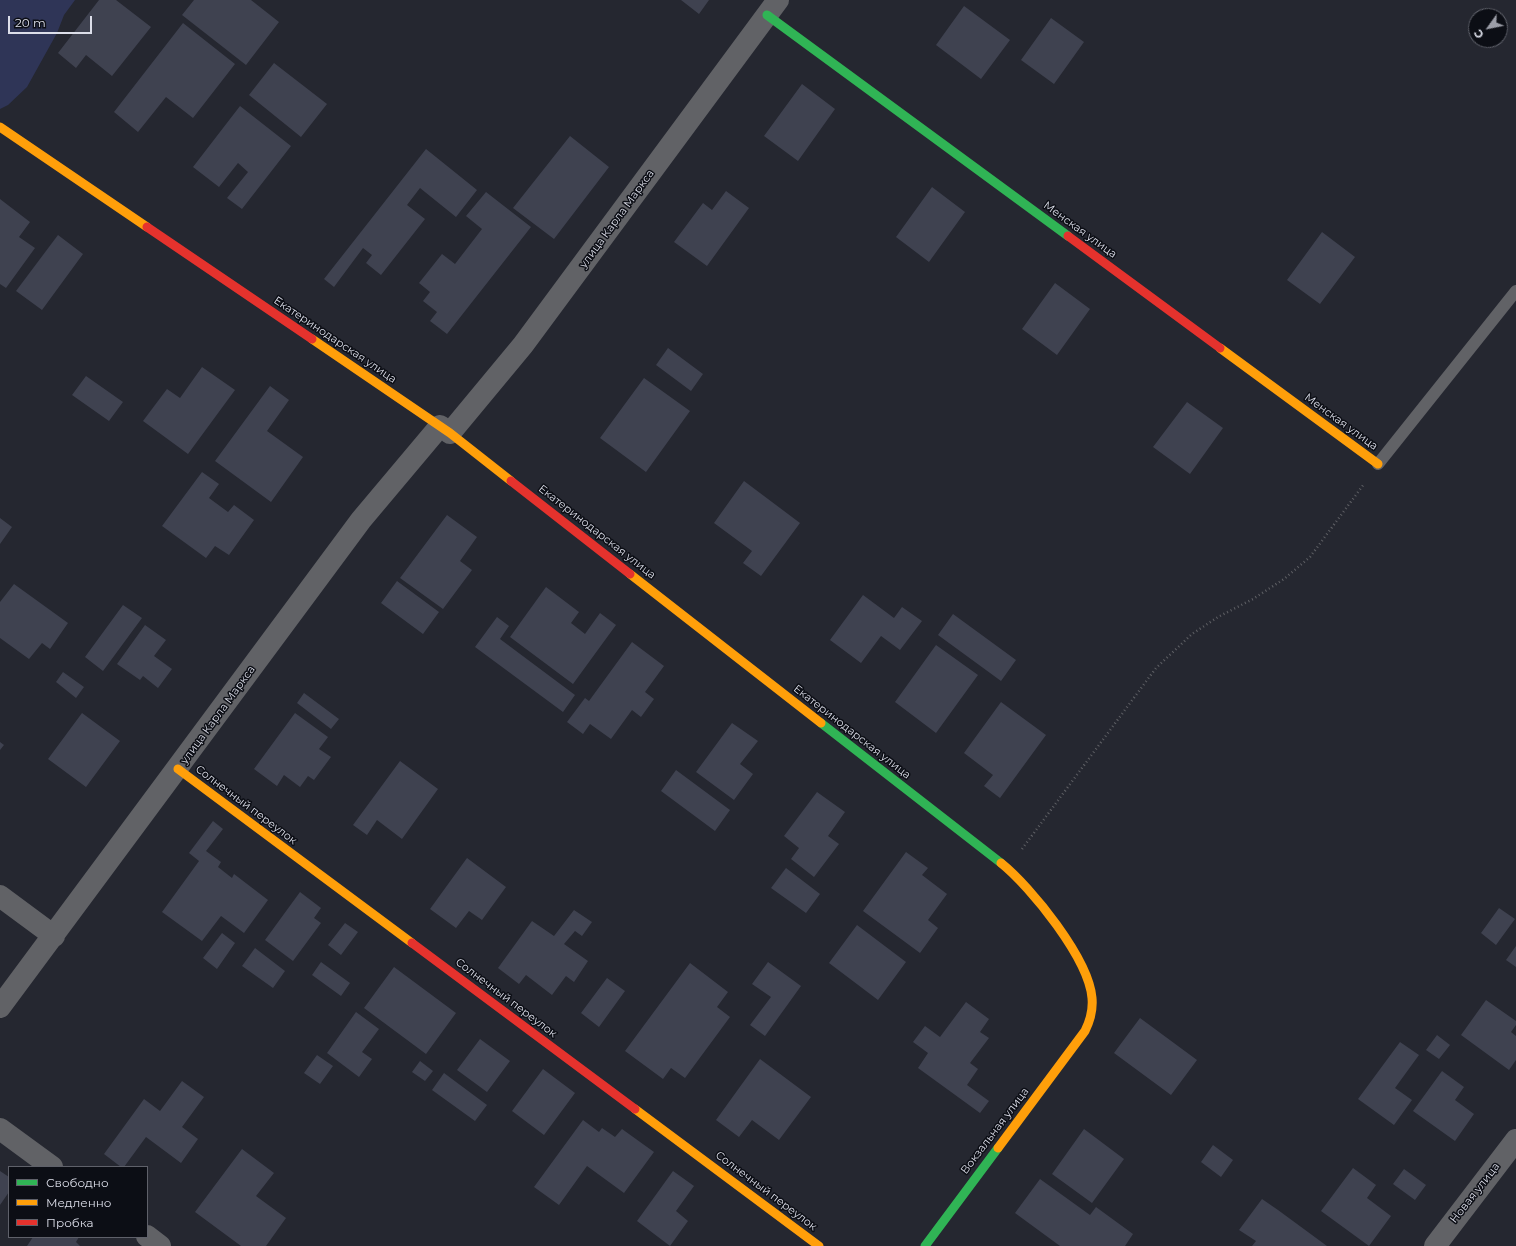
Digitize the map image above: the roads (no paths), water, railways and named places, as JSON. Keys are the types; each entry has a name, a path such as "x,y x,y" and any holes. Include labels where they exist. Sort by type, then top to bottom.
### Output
{"street":[{"name":"улица Карла Маркса","path":"0,1007 178,769 361,520 524,345 773,7"},
{"name":"Менская улица","path":"773,7 1378,464"},
{"name":"Екатеринодарская улица","path":"0,127 445,429 1008,869 1051,918 1079,962 1089,984 1092,997 1089,1021 1085,1031"},
{"name":"Солнечный переулок","path":"178,769 819,1246"},
{"path":"0,896 54,936"},
{"name":"Вокзальная улица","path":"925,1246 1085,1031"},
{"path":"0,1129 51,1166"},
{"name":"Новая улица","path":"1434,1246 1516,1140"},
{"path":"148,1237 160,1246"}],"lane":[{"path":"1378,464 1516,291"}]}
